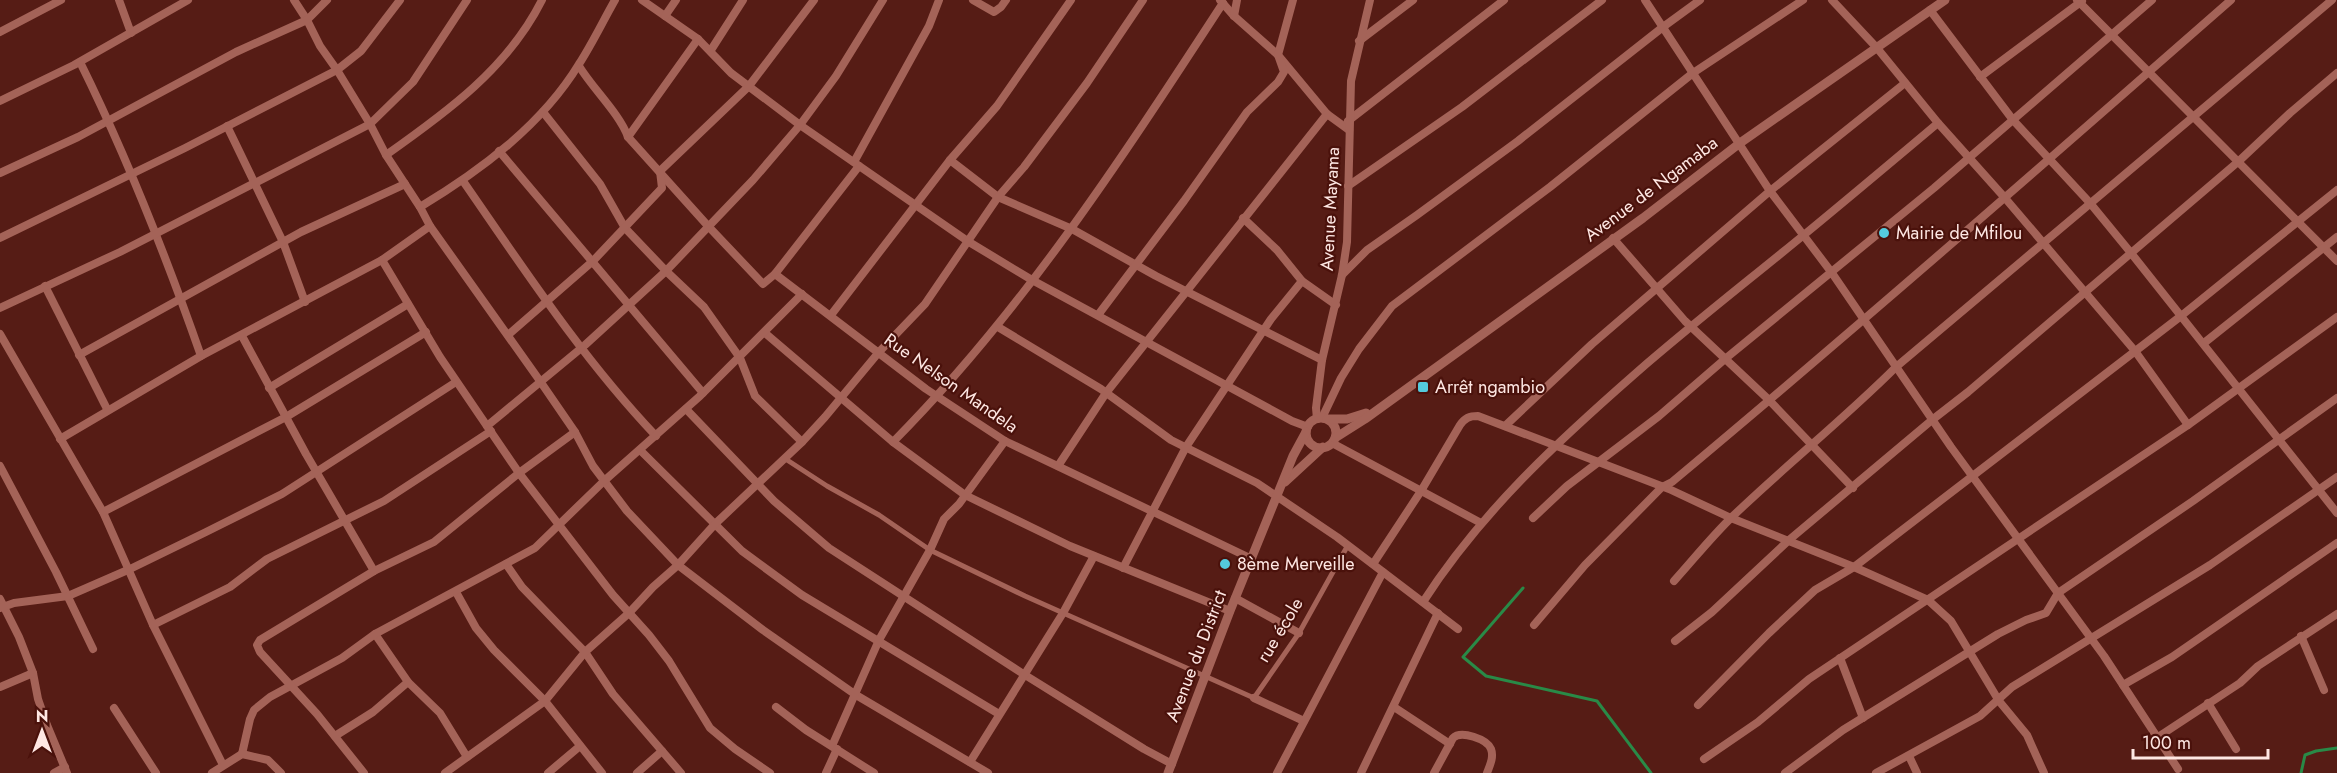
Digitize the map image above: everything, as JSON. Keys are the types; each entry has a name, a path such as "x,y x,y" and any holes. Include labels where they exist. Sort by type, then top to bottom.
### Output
{"street":[{"path":"0,32 61,0"},
{"path":"119,0 131,33"},
{"path":"0,101 80,62 188,0"},
{"path":"294,0 430,226 575,432 593,466 627,511 678,565 763,630 856,695 988,773"},
{"path":"0,172 109,121 236,52 307,20 327,0"},
{"path":"0,238 337,70 361,51 400,0"},
{"path":"0,308 120,252 370,124 413,82 467,0"},
{"path":"386,155 444,114 474,88 500,61 542,0"},
{"path":"420,207 463,181 543,112 579,66 615,0"},
{"path":"642,0 698,39 731,73 800,125 969,242 1032,280 1307,429"},
{"path":"666,16 676,0"},
{"path":"711,50 743,0"},
{"path":"660,171 749,86 814,0"},
{"path":"153,625 230,587 267,559 384,501 489,428 666,271 708,226 800,125 836,76 883,0"},
{"path":"579,66 590,85 623,125 628,137 763,284 776,274 857,164 929,26 939,0"},
{"path":"973,0 994,12 1006,0"},
{"path":"831,315 950,160 997,106 1071,0"},
{"path":"445,773 545,701 585,652 629,613 678,565 715,524 802,442 879,352 925,304 998,197 1024,167 1088,83 1143,0"},
{"path":"1234,16 1237,0"},
{"path":"1098,315 1184,201 1247,112 1278,82 1284,72 1278,55 1293,0"},
{"name":"Avenue Mayama","path":"1321,418 1316,408 1322,360 1336,305 1347,242 1351,81 1370,0"},
{"path":"1359,41 1413,0"},
{"path":"893,442 938,397 998,327 1072,229 1221,2 1278,55 1327,114 1349,125 1504,0"},
{"path":"1348,186 1462,107 1602,0"},
{"path":"1645,0 1770,190 1832,273 1972,477 2091,639 2178,769"},
{"path":"1342,275 1367,250 1518,141 1662,27 1700,0"},
{"path":"1307,429 1321,418 1359,349 1392,306 1550,187 1693,73 1803,0"},
{"path":"1832,0 1877,48 1938,123 2135,351 2188,425"},
{"name":"Avenue de Ngamaba","path":"1330,443 1740,143 1945,0"},
{"path":"1533,518 1598,462 1659,416 1725,359 1832,273 2152,0"},
{"path":"1534,625 1585,565 1662,487 1672,482 1769,400 2231,0"},
{"path":"1674,580 1731,518 1867,396 1896,367 2332,0"},
{"path":"1980,77 2080,1 2337,261"},
{"path":"1930,10 2013,120 2090,203 2241,388 2337,513"},
{"path":"628,137 698,39"},
{"path":"80,62 109,121 131,174 181,298 201,356"},
{"path":"1675,641 1712,612 1789,540 1968,392 2239,161 2290,113 2337,74"},
{"path":"1505,426 1592,344 1770,190 1905,83"},
{"path":"543,112 600,184 625,228 704,307 740,358 755,396 802,442"},
{"path":"1058,466 1106,393 1327,114"},
{"path":"1423,602 1442,573 1481,523 1554,446 1690,326 1938,123"},
{"path":"227,126 283,242 305,302"},
{"path":"499,151 703,393"},
{"path":"950,160 998,197 1072,229 1135,265 1322,360"},
{"path":"508,335 593,261 625,228 662,188 660,171"},
{"path":"463,181 581,348 626,404 656,436"},
{"path":"79,355 283,242 405,184"},
{"path":"1698,705 1815,590 1854,567 1972,477 2181,316 2337,190"},
{"path":"1243,218 1277,250 1302,281 1336,305"},
{"path":"60,439 201,356 382,260 430,226"},
{"path":"2204,343 2337,237"},
{"path":"1613,238 1690,326 1769,400 1853,488"},
{"path":"382,260 456,382 519,473 607,588 669,661 710,728 735,749 770,773"},
{"name":"Rue Nelson Mandela","path":"776,274 938,397 1005,441 1252,559"},
{"path":"1123,568 1186,447 1271,319 1302,281"},
{"path":"45,286 108,409"},
{"path":"242,754 254,710 270,697 342,658 375,634 535,548 604,481 740,358 802,294"},
{"path":"269,388 408,304"},
{"path":"1704,759 1758,722 1809,679 2188,425 2337,317"},
{"path":"998,327 1106,393 1171,440 1257,483 1348,545 1458,629"},
{"path":"103,512 286,417 426,332"},
{"path":"765,333 893,442 966,495 1094,556 1230,611"},
{"path":"0,334 103,512 153,625 223,765"},
{"path":"242,336 344,522 374,571"},
{"path":"54,773 66,770 46,725 33,673 1,604 68,596 130,569 282,494 456,382"},
{"path":"1785,773 1863,718 1998,634 2046,613 2058,593 2193,501 2337,398"},
{"name":"Avenue de Ngamaba","path":"1321,418 1347,419 1379,407"},
{"path":"686,409 757,484 829,548 1024,675 1144,749 1171,770"},
{"path":"1373,564 1465,419 1478,416 1662,487 1928,600 1951,621 1999,700 2027,735 2044,773"},
{"path":"1321,418 1334,425 1330,443"},
{"path":"1307,429 1308,439 1313,445 1330,443 1481,523"},
{"name":"Avenue du District","path":"1171,770 1235,598 1293,456 1307,429"},
{"path":"364,773 317,714 260,652 257,645 260,640 374,571 434,542 519,473 575,432"},
{"path":"826,773 879,640 930,550 944,519 966,495 1005,441"},
{"name":"Avenue du District","path":"1283,484 1330,443"},
{"path":"640,450 742,551 802,595 999,714"},
{"path":"784,458 827,486 879,515 930,550 1063,613 1304,720"},
{"path":"0,466 2,476 68,596 93,649"},
{"path":"1876,773 1980,716 2012,687 2210,565 2337,477"},
{"path":"2123,685 2172,657 2337,543"},
{"name":"rue école","path":"1254,698 1299,633 1348,545"},
{"path":"970,762 1063,613 1094,556"},
{"path":"506,564 537,603 585,652 613,694 681,773"},
{"path":"1276,773 1383,572"},
{"path":"456,592 476,628 494,650 545,701 602,773"},
{"path":"1235,598 1299,633"},
{"path":"1361,773 1438,613"},
{"path":"2158,737 2240,683 2258,666 2301,636 2337,614"},
{"path":"375,634 408,682 440,712 467,757"},
{"path":"2301,636 2324,690"},
{"path":"1840,658 1863,718"},
{"path":"0,687 33,673"},
{"path":"335,736 373,712 408,682"},
{"path":"2208,703 2236,749"},
{"path":"776,707 806,730 874,773"},
{"path":"1394,707 1450,744"},
{"path":"114,708 156,773"},
{"path":"1434,773 1457,734 1466,734 1489,745 1492,760 1487,773"},
{"path":"548,773 580,746"},
{"path":"637,773 662,751"},
{"path":"212,773 242,754 268,760 281,773"},
{"path":"1909,756 1917,773"}],"waterway":[{"path":"1523,588 1463,657 1486,676 1597,701 1651,773"},
{"path":"2301,773 2305,755 2337,748"}],"place":[{"name":"Mairie de Mfilou","path":"1884,233"},
{"name":"Arrêt ngambio","path":"1423,387"},
{"name":"8ème Merveille","path":"1225,564"}]}
